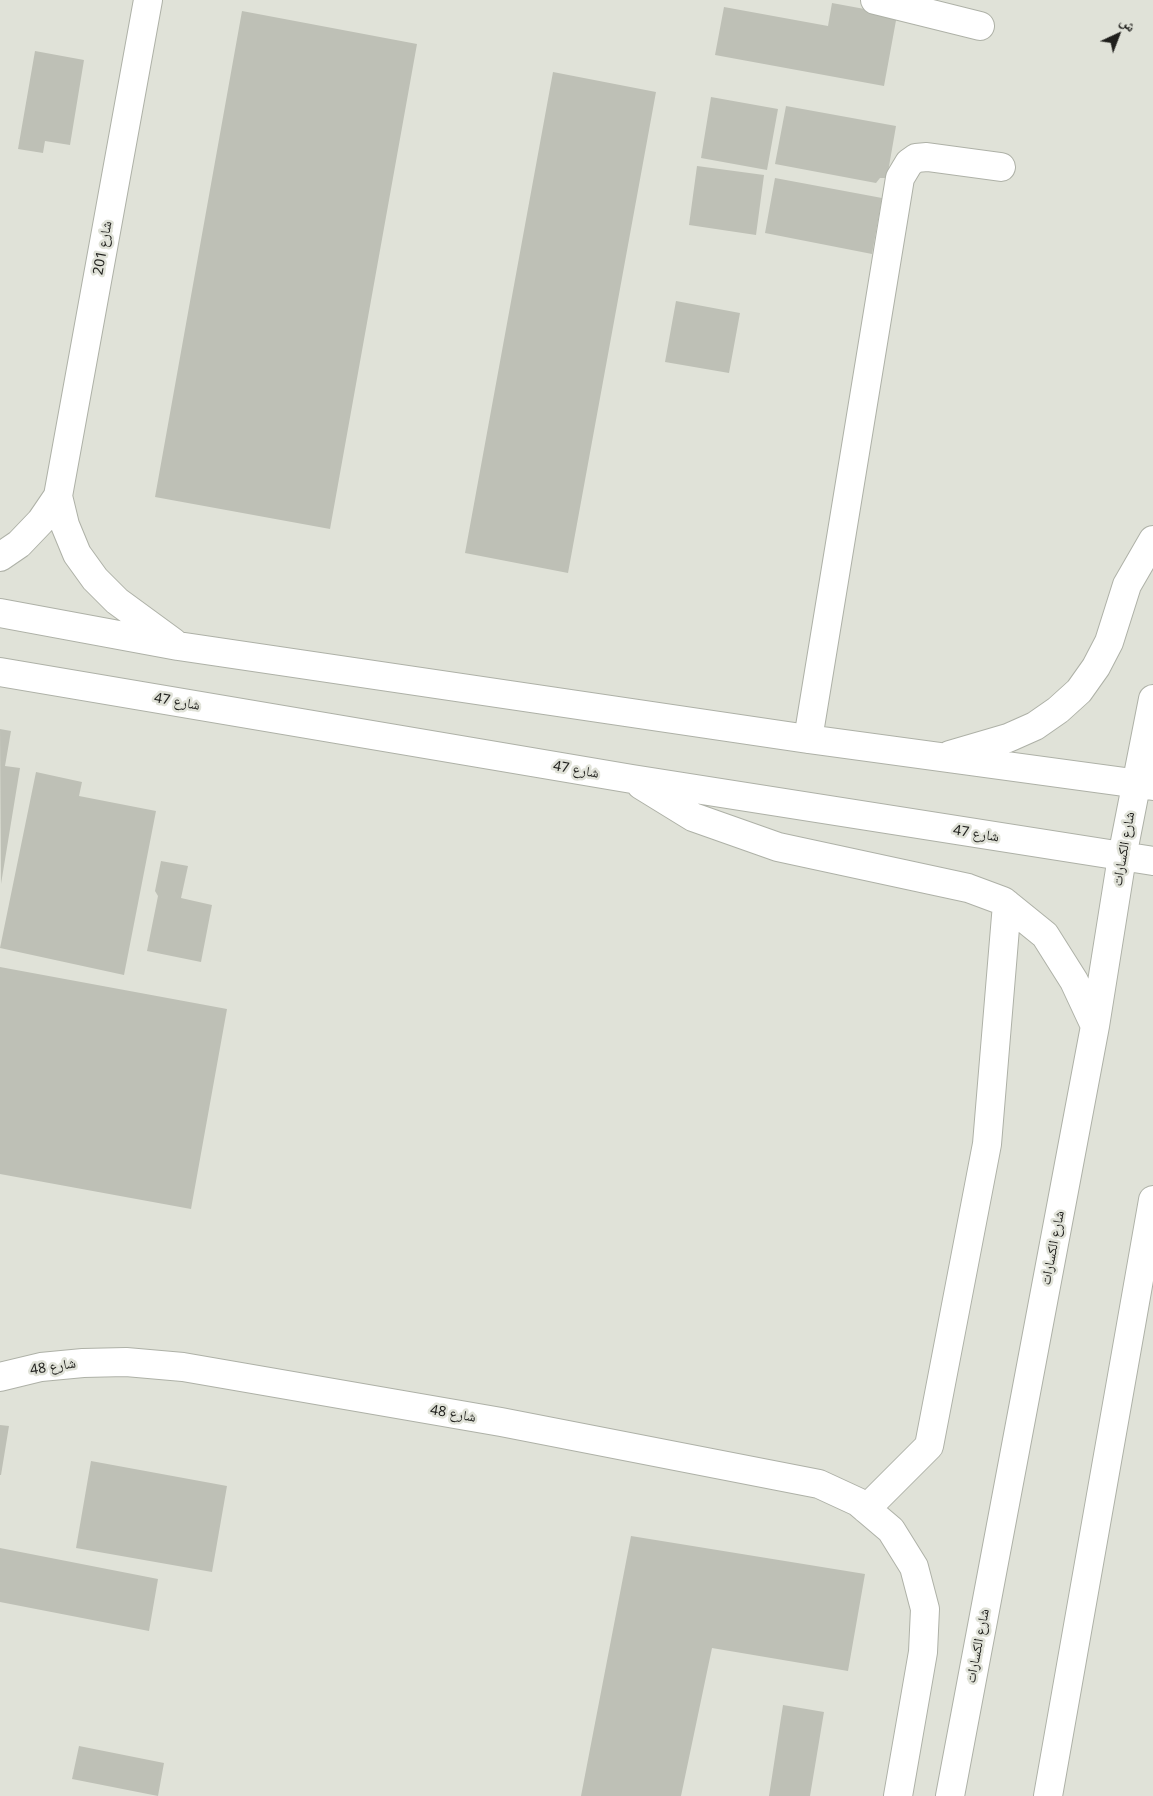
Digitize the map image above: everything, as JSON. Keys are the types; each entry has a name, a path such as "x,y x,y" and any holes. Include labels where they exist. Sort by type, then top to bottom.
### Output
{"street":[{"name":"شارع 201","path":"148,0 58,496 64,526 77,554 95,579 117,601 178,646"},
{"path":"875,0 980,26"},
{"path":"808,739 900,178 909,162 916,158 927,157 1001,167"},
{"name":"شارع 201","path":"0,557 19,544 40,522 58,496"},
{"path":"940,758 1008,738 1035,726 1058,710 1079,690 1096,668 1109,642 1127,585 1153,540"},
{"path":"0,613 178,646 940,758 1145,785"},
{"name":"شارع 47","path":"0,672 632,779 1153,861"},
{"name":"شارع الكسارات","path":"950,1796 1095,1026 1122,857 1145,785 1153,699"},
{"path":"632,779 693,817 778,847 968,888 1007,904 1045,935 1074,981 1095,1026"},
{"path":"866,1509 929,1446 987,1144 1007,904"},
{"path":"1048,1796 1153,1200"},
{"name":"شارع 48","path":"0,1377 41,1368 83,1363 126,1362 183,1367 501,1422 819,1484 858,1502 891,1530 914,1567 925,1609 923,1652 898,1796"}],"building":[{"path":"832,3 897,15 884,86 715,55 724,7 828,26"},
{"path":"242,11 417,44 330,529 155,497"},
{"path":"35,51 84,60 70,145 45,141 43,153 18,149"},
{"path":"553,72 656,92 568,573 465,553"},
{"path":"711,97 778,109 767,170 701,158"},
{"path":"786,106 896,126 887,178 880,178 876,183 775,164"},
{"path":"697,166 764,175 756,235 689,225"},
{"path":"775,178 882,198 872,254 765,233"},
{"path":"676,301 740,313 729,373 665,362"},
{"path":"0,729 11,731 5,766 20,768 1,884"},
{"path":"36,772 82,782 79,796 156,811 124,975 0,948"},
{"path":"161,861 188,866 181,898 212,905 201,962 147,951 158,896 155,891"},
{"path":"0,967 227,1009 191,1209 0,1174"},
{"path":"0,1425 9,1426 1,1475 0,1475"},
{"path":"91,1461 227,1486 212,1572 76,1548"},
{"path":"631,1536 865,1574 848,1671 712,1648 681,1796 581,1796"},
{"path":"0,1548 158,1579 149,1631 0,1602"},
{"path":"783,1705 824,1712 810,1796 769,1796"},
{"path":"79,1746 164,1763 158,1796 72,1779"}]}
